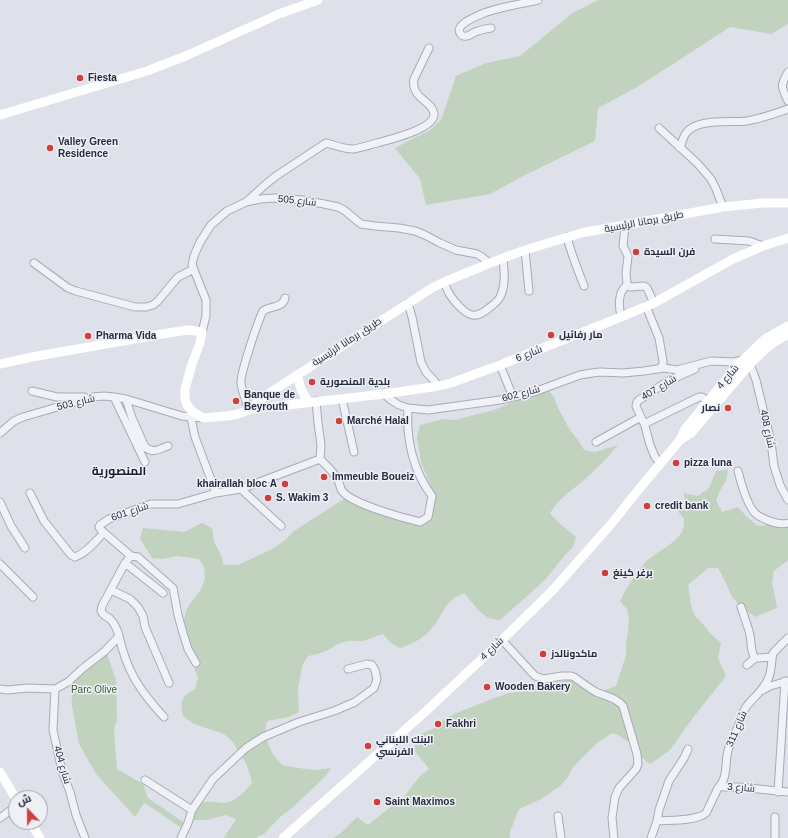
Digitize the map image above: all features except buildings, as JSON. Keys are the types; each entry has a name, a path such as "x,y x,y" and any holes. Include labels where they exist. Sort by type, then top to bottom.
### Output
{"street":[{"path":"0,115 147,71 188,55 279,14 318,0"},
{"path":"491,28 475,32 468,36 460,34 459,31 462,24 486,12 538,0"},
{"path":"246,202 276,176 326,143 352,149 361,148 406,135 430,123 434,119 432,108 415,90 413,83 429,48"},
{"path":"788,72 782,85 783,92 788,101"},
{"path":"680,148 685,134 688,130 696,126 712,122 749,120 788,109"},
{"path":"660,128 698,163 711,179 723,207"},
{"name":"شارع 505","path":"202,332 206,316 206,300 192,265 194,256 200,242 211,225 227,211 246,202 275,198 302,200 338,207 361,224 415,230 456,250 477,254 491,263"},
{"name":"طريق برمانا الرئيسية","path":"203,418 227,416 250,410 271,392 432,288 503,258 581,233 723,207 763,203 788,203"},
{"path":"621,318 619,310 620,293 627,285 626,273 628,256 622,246 625,226"},
{"path":"567,237 569,248 584,286"},
{"name":"شارع 6","path":"250,410 384,394 451,383 621,318 733,260 763,246 788,238"},
{"path":"716,239 749,241 763,246"},
{"path":"525,250 529,291"},
{"path":"444,282 451,298 466,313 479,315 498,301 501,296 504,285 503,258"},
{"path":"34,263 68,288 135,306 146,307 153,305 158,301 178,277 194,269"},
{"path":"627,285 630,287 644,286 647,288 663,361 663,365 660,368"},
{"path":"250,410 241,383 241,377 263,311 270,307 277,307 284,301 285,298"},
{"path":"408,303 421,362 426,372 439,386"},
{"name":"شارع 4","path":"283,838 425,712 552,591 612,523 680,440 685,429 709,401 747,362 765,339 788,326"},
{"path":"0,364 174,332 194,330 202,332 200,343 185,388 185,399 190,409 203,418"},
{"name":"شارع 4","path":"747,362 788,334"},
{"name":"شارع 602","path":"384,394 399,405 408,408 428,410 491,402 513,397 534,392 580,375 600,372 623,373 660,368 677,370 711,361 722,362"},
{"path":"722,362 747,362"},
{"name":"شارع 407","path":"660,463 655,457 650,445 636,406 637,402 668,382 691,370 705,365 722,362"},
{"name":"شارع 408","path":"747,362 756,380 771,442 774,466 780,484 788,500"},
{"path":"500,365 513,397"},
{"path":"297,375 301,389 312,402 318,423 322,446 320,460 332,470 339,481 342,491 353,499 377,509 420,522 428,517 432,496 420,478 410,446 407,422 408,408"},
{"name":"شارع 4","path":"680,440 692,433 732,378"},
{"path":"32,392 57,397 92,397"},
{"path":"271,392 272,397 279,406"},
{"name":"شارع 503","path":"0,432 14,421 23,417 92,397 114,397 126,399 182,416 203,418"},
{"path":"114,397 145,462"},
{"path":"596,442 699,397 709,401"},
{"path":"126,399 132,418 145,447 152,452 168,446"},
{"path":"342,399 354,452"},
{"path":"191,418 195,437 216,493"},
{"name":"شارع 601","path":"196,663 188,648 183,633 173,588 138,556 131,556 104,533 99,527 100,525 104,521 144,506 156,503 183,503 216,493 240,489 320,460"},
{"path":"738,471 744,494 755,513 777,524 788,523"},
{"path":"240,489 281,526"},
{"path":"30,494 44,521 71,555 75,557 80,556 104,533"},
{"path":"0,502 11,526 25,548"},
{"path":"131,556 125,563 102,606 101,612 116,626 123,653 132,674 150,702 164,717"},
{"path":"125,563 163,593"},
{"path":"0,564 33,597"},
{"path":"111,590 130,599 138,607 143,616 145,627 169,683"},
{"path":"741,607 750,636 751,649 755,658"},
{"path":"0,689 55,689 68,682 105,651 119,636"},
{"name":"شارع 311","path":"721,786 728,750 746,708 761,691 768,678 774,651 788,638"},
{"path":"502,640 535,676 544,680 562,676 574,677 595,691 615,699 623,706 637,754 638,764 636,769 619,788 615,797 612,818 614,838"},
{"path":"747,665 755,658 772,657"},
{"path":"181,838 192,810 213,779 246,748 263,737 299,722 334,711 355,702 374,688 377,679 372,665 367,664 348,669"},
{"path":"761,691 770,686 787,681 778,792"},
{"name":"شارع 404","path":"55,689 53,730 62,771 85,838"},
{"path":"651,838 669,781 688,749"},
{"path":"0,772 11,790"},
{"path":"145,780 192,810"},
{"name":"شارع 3","path":"657,821 694,818 704,815 718,788 721,786 788,792"},
{"path":"558,816 561,838"},
{"path":"775,816 775,838"}],"green space":[{"path":"598,0 788,0 788,24 771,34 730,27 639,86 598,108 595,141 521,177 490,194 426,205 420,179 395,148 429,131 441,120 456,76 486,63 520,56 571,14"},
{"path":"547,388 554,397 570,430 584,450 595,452 618,445 597,468 562,499 550,513 559,523 576,537 573,547 544,581 500,620 488,618 479,611 464,593 450,602 428,633 409,645 400,648 391,643 383,634 363,641 348,641 338,644 318,654 308,656 302,666 298,689 299,712 289,717 267,721 265,732 273,754 282,765 316,770 331,768 325,777 292,808 281,816 265,833 256,838 224,838 236,819 226,815 206,820 194,820 191,809 194,807 204,802 229,802 243,793 252,782 245,761 233,742 224,734 194,724 183,716 182,703 184,697 195,689 198,678 181,630 187,608 201,589 205,578 204,567 199,559 177,556 163,559 152,558 140,539 143,528 184,532 202,523 212,528 214,542 224,565 238,565 272,549 285,540 294,531 347,497 410,521 430,516 434,507 434,495 421,462 417,437 420,425 443,419 454,420 494,410"},
{"path":"728,470 726,481 716,500 722,512 738,507 758,526 769,525 781,528 788,526 788,560 774,571 772,582 777,608 755,617 741,607 732,597 718,568 708,568 688,585 691,605 695,616 721,643 718,658 726,676 670,750 650,764 641,757 636,747 618,735 612,733 597,743 573,767 568,777 560,786 541,799 519,809 510,832 510,838 333,838 341,833 357,817 368,825 403,798 420,776 429,769 415,751 415,740 423,733 435,728 443,720 454,714 509,693 534,690 545,685 569,680 581,679 591,688 603,691 616,686 626,655 629,620 627,609 620,601 622,596 644,564 672,543 681,534 684,519 677,510 688,506 683,493 698,496 709,488 716,471"},
{"name":"Parc Olive","path":"107,654 116,680 117,720 114,729 117,769 143,784 148,798 183,822 181,828 144,803 135,817 96,774 79,744 72,706 71,679 99,655"}],"place":[{"name":"Fiesta","path":"80,78"},
{"name":"Valley Green Residence","path":"50,148"},
{"name":"فرن السيدة","path":"636,252"},
{"name":"مار رفائيل","path":"551,335"},
{"name":"Pharma Vida","path":"88,336"},
{"name":"بلدية المنصورية","path":"312,382"},
{"name":"Banque de Beyrouth","path":"236,401"},
{"name":"نصار","path":"728,408"},
{"name":"Marché Halal","path":"339,421"},
{"name":"pizza luna","path":"676,463"},
{"name":"Immeuble Boueiz","path":"324,477"},
{"name":"khairallah bloc A","path":"285,484"},
{"name":"S. Wakim 3","path":"268,498"},
{"name":"credit bank","path":"647,506"},
{"name":"برغر كينغ","path":"605,573"},
{"name":"ماكدونالدز","path":"543,654"},
{"name":"Wooden Bakery","path":"487,687"},
{"name":"Fakhri","path":"438,724"},
{"name":"البنك اللبناني الفرنسي","path":"368,746"},
{"name":"Saint Maximos","path":"377,802"}],"district":[{"name":"المنصورية","path":"119,472"}]}
